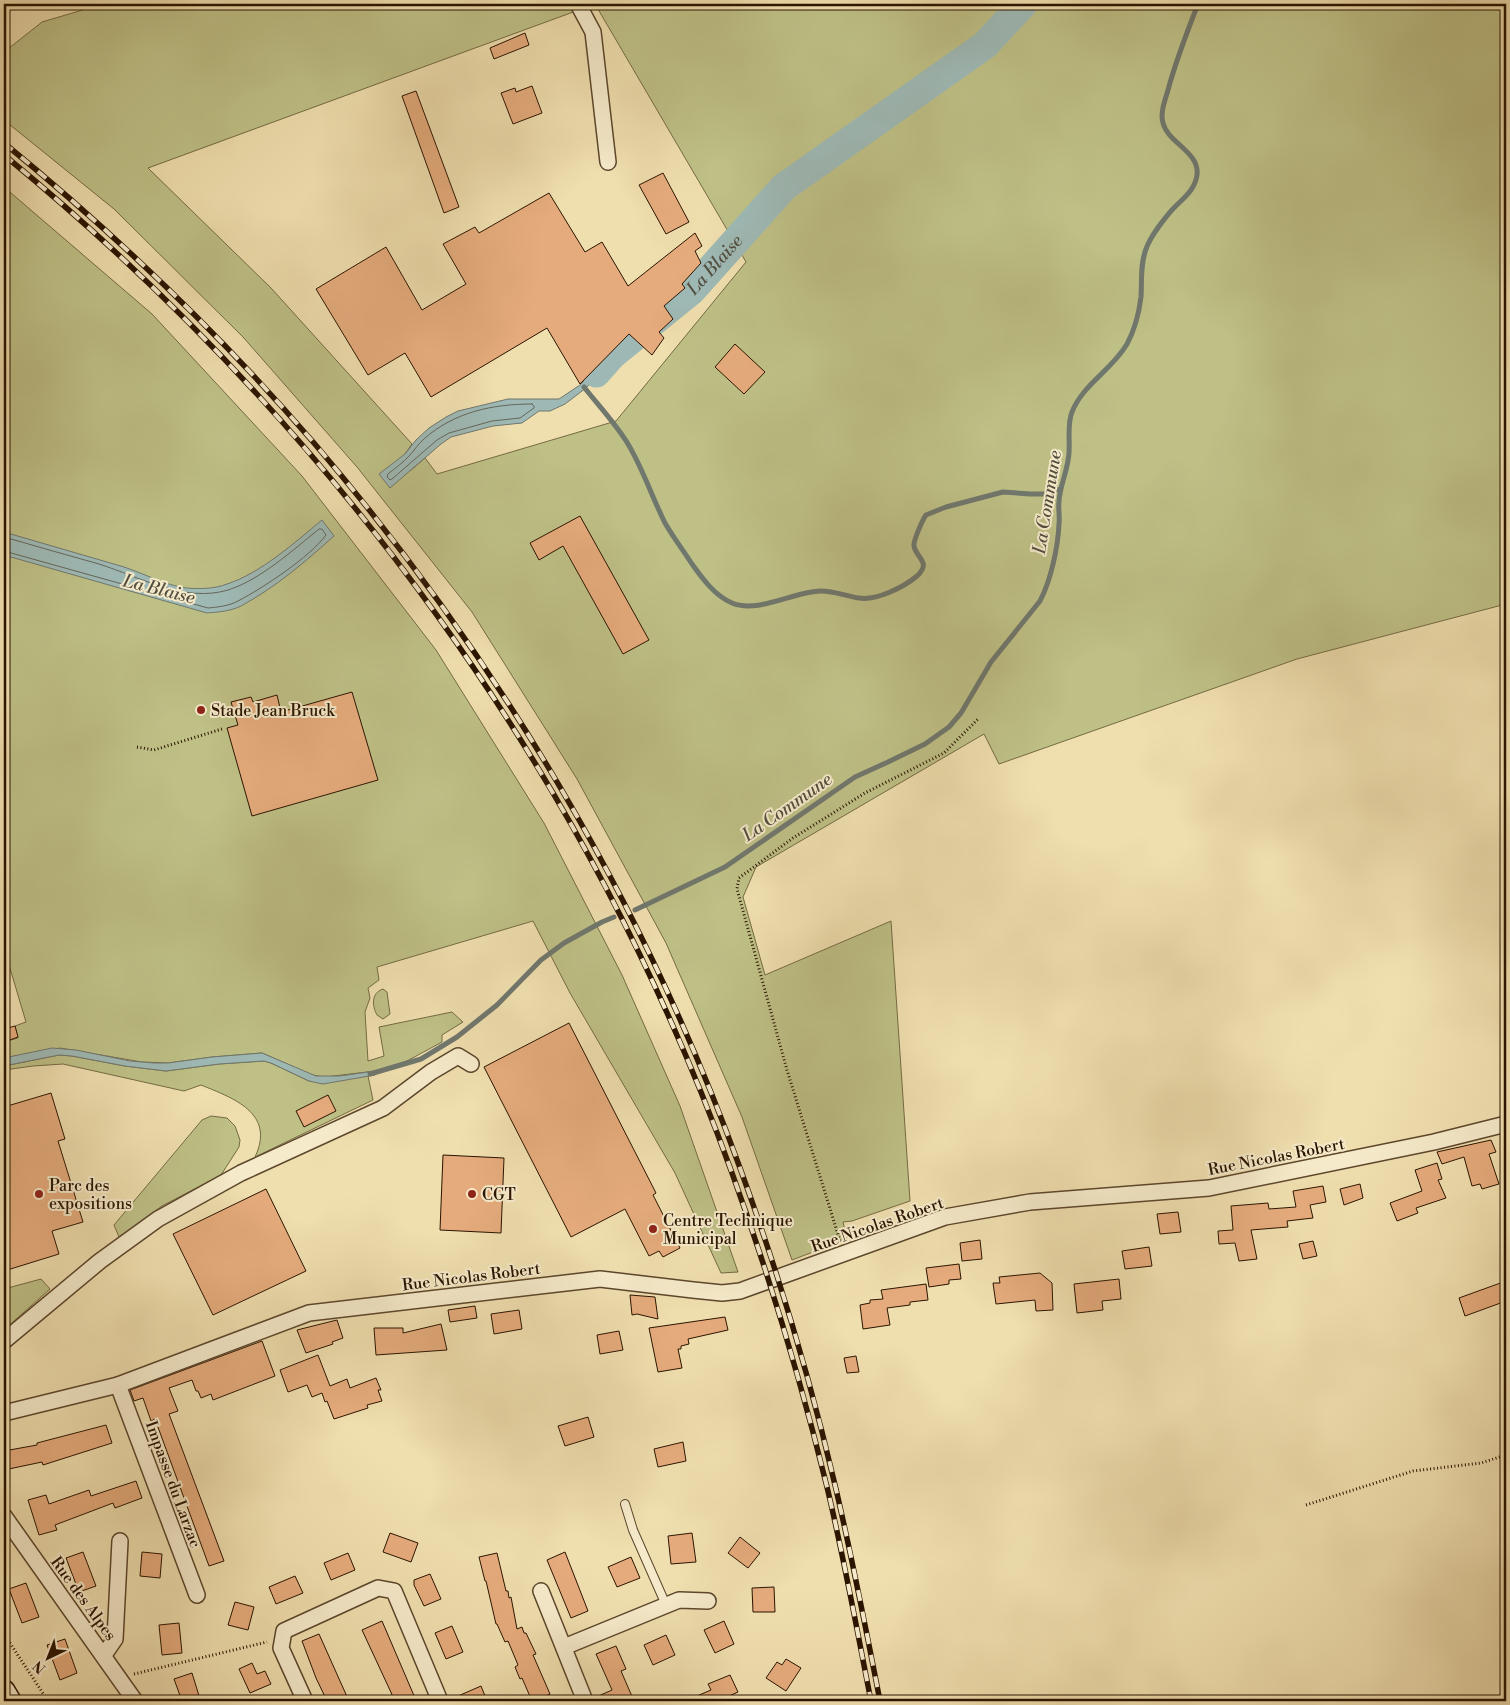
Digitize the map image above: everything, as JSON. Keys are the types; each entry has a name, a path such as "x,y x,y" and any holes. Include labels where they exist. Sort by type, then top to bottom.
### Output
{"main road":[{"path":"4,1691 10,1701"}],"street":[{"path":"578,4 593,32 608,162"},
{"path":"4,1341 100,1261 158,1220 241,1173 383,1108 431,1072 458,1056 471,1064"},
{"name":"Rue Nicolas Robert","path":"4,1413 118,1385 309,1313 600,1279 722,1292 740,1290 946,1217 1030,1202 1209,1188 1434,1142 1506,1124"},
{"name":"Impasse du Larzac","path":"118,1385 196,1595"},
{"name":"Rue des Alpes","path":"4,1516 135,1701"},
{"path":"104,1655 115,1639 120,1541"},
{"path":"305,1701 281,1648 284,1631 378,1588 394,1591 440,1701"},
{"path":"541,1591 564,1647 583,1701"},
{"path":"564,1647 679,1600 708,1601"}],"lane":[{"path":"625,1504 633,1530 666,1605"}],"path":[{"path":"844,1254 787,1070 737,889 739,878 793,838 865,793 944,753 978,719"},
{"path":"137,747 154,750 222,729"},
{"path":"1306,1506 1413,1471 1481,1463 1506,1455"},
{"path":"4,1634 48,1701"},
{"path":"119,1677 268,1642 281,1648"}],"green space":[{"path":"95,4 595,4 1506,4 1506,604 1297,659 999,764 984,734 756,867 743,897 765,975 891,921 910,1201 852,1221 843,1222 847,1239 792,1260 742,1117 666,943 577,779 472,612 357,467 243,337 114,209 4,120 4,47 8,49 42,22 96,6","holes":["595,4 746,262 616,421 437,474 425,458 410,471 405,454 412,444 271,288 148,168"]},
{"name":"Stade Jean Bruck","path":"4,187 152,314 302,476 436,650 544,823 622,975 680,1106 738,1272 721,1273 675,1173 570,993 533,921 377,967 379,980 368,988 370,998 365,1012 368,1061 384,1056 379,1027 452,1012 463,1022 442,1035 442,1042 407,1061 375,1071 325,1077 312,1075 262,1053 168,1063 142,1062 60,1048 4,1058 4,1042 18,1038 15,1026 26,1022 4,948"},
{"path":"383,989 387,992 390,1014 383,1019 377,1015 374,1008 374,1000 376,993"},
{"path":"59,1055 166,1071 219,1064 264,1061 309,1081 368,1076 373,1100 255,1157 260,1142 260,1129 256,1118 238,1102 201,1085 184,1091 63,1064 4,1070 4,1066"},
{"path":"211,1116 227,1118 235,1126 240,1140 239,1147 221,1175 162,1206 119,1237 114,1225 202,1120"},
{"path":"41,1279 50,1289 4,1330 4,1289"}],"water":[{"path":"622,341 623,348 586,388 565,404 550,411 539,411 522,423 493,426 451,437 390,488 379,474 405,454 429,428 458,411 508,399 559,399 580,385"},
{"path":"322,520 334,536 290,574 254,599 237,608 207,613 4,555 4,532 124,567 178,587 212,588 240,579 265,565"},
{"path":"52,1048 76,1050 130,1061 154,1063 262,1053 316,1076 340,1076 375,1071 375,1075 323,1084 309,1081 264,1061 219,1064 166,1071 59,1055 4,1066 4,1058"}],"building":[{"path":"525,33 529,45 494,59 490,48"},
{"path":"532,86 542,113 513,124 501,93 515,88 516,92"},
{"path":"416,91 459,207 444,213 402,96"},
{"path":"663,173 689,222 666,234 639,185"},
{"path":"549,193 585,252 602,242 628,286 695,233 702,246 695,251 701,263 682,284 685,288 664,306 673,319 659,332 664,338 652,355 629,334 580,384 547,328 431,397 405,353 368,375 316,289 386,247 422,310 466,284 443,244 475,227 479,233"},
{"path":"735,344 765,372 744,394 715,367"},
{"path":"580,516 649,640 623,654 563,546 539,560 530,543"},
{"path":"352,692 378,780 252,816 227,728 238,725 231,702 251,697 253,702 277,695 281,712"},
{"path":"569,1023 656,1193 653,1195 680,1248 663,1257 659,1251 649,1256 625,1209 571,1237 484,1067"},
{"path":"15,1026 18,1037 4,1042 4,1029"},
{"name":"Parc des expositions","path":"51,1093 65,1139 58,1141 83,1222 52,1231 59,1254 4,1271 4,1107"},
{"path":"328,1095 336,1111 304,1127 296,1111"},
{"path":"1491,1140 1496,1152 1489,1154 1499,1184 1482,1189 1480,1184 1472,1186 1464,1157 1442,1164 1437,1152"},
{"name":"CGT","path":"443,1155 504,1158 501,1233 440,1230"},
{"path":"1437,1163 1442,1179 1438,1180 1446,1198 1416,1208 1418,1213 1397,1221 1390,1203 1422,1191 1415,1170"},
{"path":"1360,1184 1363,1198 1344,1205 1340,1189"},
{"path":"1323,1186 1326,1202 1310,1205 1313,1218 1287,1221 1288,1227 1251,1230 1257,1259 1239,1261 1235,1243 1219,1244 1218,1231 1233,1230 1231,1206 1268,1203 1269,1209 1296,1207 1293,1191"},
{"path":"266,1189 306,1271 213,1315 173,1234"},
{"path":"1178,1212 1181,1232 1160,1234 1157,1214"},
{"path":"980,1240 982,1259 962,1261 960,1243"},
{"path":"1313,1241 1317,1256 1303,1259 1299,1244"},
{"path":"1149,1247 1152,1266 1125,1269 1122,1251"},
{"path":"959,1264 961,1279 949,1280 949,1284 929,1287 926,1268"},
{"path":"1040,1273 1052,1283 1053,1310 1036,1311 1035,1300 996,1304 993,1283 1000,1283 999,1277"},
{"path":"1119,1279 1121,1299 1102,1301 1103,1310 1077,1313 1074,1284"},
{"path":"1506,1281 1506,1301 1465,1316 1459,1298"},
{"path":"926,1284 928,1300 887,1308 890,1325 863,1329 860,1305 870,1303 870,1300 883,1299 881,1290"},
{"path":"630,1295 655,1297 658,1319 637,1314 632,1315"},
{"path":"475,1306 477,1318 450,1322 448,1310"},
{"path":"519,1310 522,1329 494,1334 491,1314"},
{"path":"725,1317 728,1330 688,1339 689,1344 678,1349 682,1368 658,1372 649,1328"},
{"path":"337,1320 343,1338 332,1342 333,1344 306,1353 297,1330"},
{"path":"441,1324 447,1350 376,1355 374,1328 403,1328 403,1333"},
{"path":"619,1331 623,1350 600,1354 597,1335"},
{"path":"262,1341 275,1376 213,1400 211,1394 201,1398 192,1380 169,1388 178,1411 169,1414 224,1561 209,1566 155,1419 151,1421 143,1398 134,1401 130,1390"},
{"path":"318,1355 330,1386 347,1379 350,1388 376,1378 381,1390 378,1390 382,1401 367,1405 368,1408 334,1419 322,1393 312,1397 307,1385 288,1392 280,1370"},
{"path":"856,1356 859,1372 847,1373 844,1358"},
{"path":"588,1417 594,1437 565,1446 558,1426"},
{"path":"106,1425 112,1443 43,1465 42,1462 4,1470 4,1451 37,1445 37,1443"},
{"path":"683,1442 686,1461 658,1467 654,1449"},
{"path":"136,1481 142,1498 115,1508 113,1503 55,1525 57,1530 39,1535 28,1500 46,1495 49,1504 89,1490 91,1496"},
{"path":"390,1533 418,1543 411,1562 383,1552"},
{"path":"692,1533 696,1562 671,1564 668,1536"},
{"path":"740,1537 760,1553 748,1568 728,1553"},
{"path":"83,1552 96,1586 79,1592 66,1558"},
{"path":"142,1552 162,1554 160,1578 140,1576"},
{"path":"565,1552 588,1611 571,1618 547,1560"},
{"path":"348,1553 355,1570 331,1580 324,1563"},
{"path":"497,1553 506,1591 508,1591 509,1598 511,1597 517,1629 522,1627 524,1633 526,1633 536,1654 533,1655 550,1694 534,1701 532,1701 522,1678 520,1679 515,1667 518,1665 508,1641 505,1642 496,1624 479,1557"},
{"path":"631,1557 640,1578 617,1587 608,1567"},
{"path":"430,1574 441,1599 424,1606 414,1585 414,1580"},
{"path":"295,1576 303,1593 276,1604 269,1587"},
{"path":"26,1583 39,1617 22,1623 9,1589"},
{"path":"774,1587 775,1612 753,1612 752,1588"},
{"path":"235,1602 254,1607 248,1630 228,1625"},
{"path":"382,1621 415,1698 407,1701 395,1701 362,1630"},
{"path":"724,1621 734,1644 715,1653 704,1630"},
{"path":"179,1623 182,1653 162,1655 159,1625"},
{"path":"452,1626 463,1652 446,1659 435,1633"},
{"path":"319,1634 349,1701 327,1701 316,1678 302,1641"},
{"path":"666,1635 675,1655 653,1665 644,1645"},
{"path":"65,1639 77,1673 60,1680 47,1645"},
{"path":"616,1646 626,1669 621,1671 634,1701 594,1701 594,1698 612,1690 596,1654"},
{"path":"786,1659 801,1668 786,1691 766,1678 777,1662 782,1665"},
{"path":"252,1663 257,1674 265,1671 271,1684 250,1693 239,1669"},
{"path":"192,1673 200,1699 182,1701 174,1679"},
{"path":"730,1675 738,1692 718,1701 685,1701 711,1690 708,1684"},
{"path":"481,1686 487,1701 449,1701 449,1700"}],"waterway":[{"name":"La Blaise","path":"596,373 612,355 691,291 784,187 985,45 1023,4"},
{"name":"La Commune","path":"635,910 725,867 855,777 925,744 949,727 961,713 991,662 1040,601 1051,573 1055,553 1060,495 1068,459 1070,417 1083,393 1114,362 1127,344 1139,309 1143,261 1148,244 1160,224 1187,195 1196,181 1197,167 1194,160 1166,130 1162,115 1164,102 1175,68 1198,4"},
{"path":"584,387 628,444 665,523 696,569 709,586 720,596 742,606 765,604 800,594 821,591 859,598 873,597 890,592 917,576 923,567 922,560 915,550 914,543 926,515 946,507 1003,492 1045,494 1060,489"},
{"path":"370,1074 421,1059 457,1037 497,1005 541,960 564,943 614,917"}],"railway":[{"path":"4,143 86,213 165,286 242,363 314,443 381,525 444,609 504,697 560,786 611,879 659,973 702,1070 754,1207 780,1286 815,1405 853,1566 880,1701"},
{"path":"4,155 123,259 235,371 340,490 437,615 525,746 603,883 673,1026 732,1173 759,1250 795,1368 827,1487 845,1567 871,1701"}],"place":[{"name":"Stade Jean Bruck","path":"201,710"},
{"name":"Parc des expositions","path":"39,1194"},
{"name":"CGT","path":"472,1194"},
{"name":"Centre Technique Municipal","path":"653,1229"}]}
